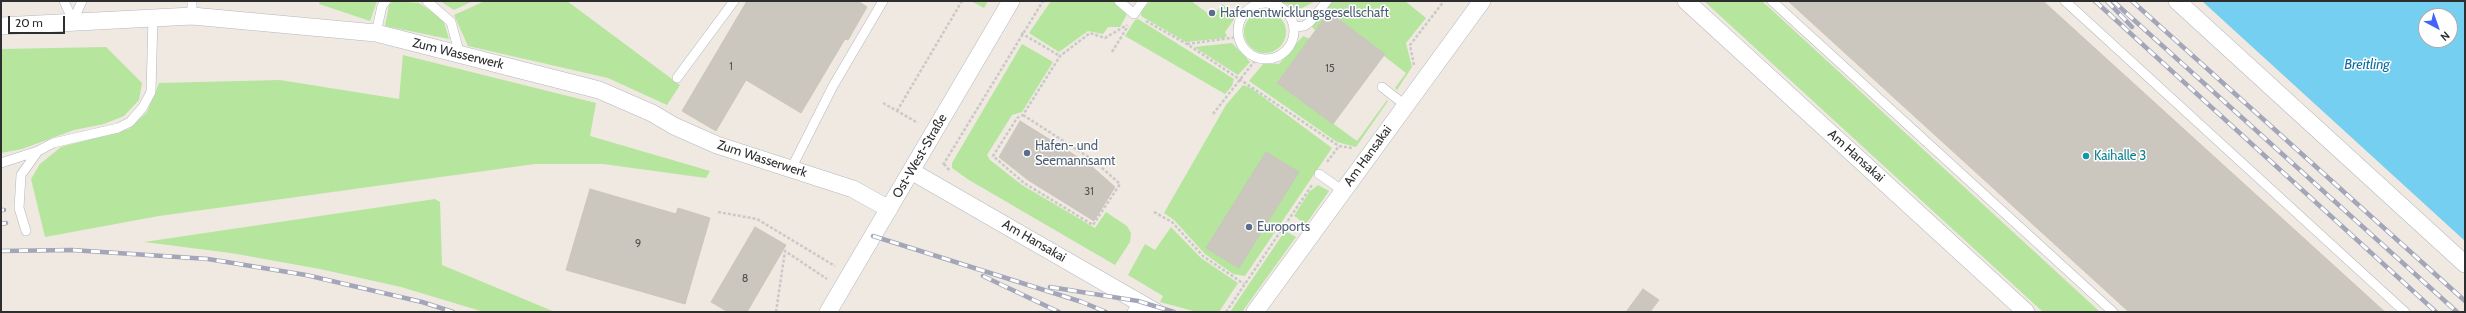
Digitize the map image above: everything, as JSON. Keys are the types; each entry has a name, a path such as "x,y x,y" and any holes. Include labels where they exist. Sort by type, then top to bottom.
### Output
{"street":[{"name":"Ost-West-Straße","path":"834,310 846,282 1011,1"},
{"name":"Am Hansakai","path":"1255,312 1405,104 1482,1"},
{"name":"Am Hansakai","path":"1686,1 2026,312"},
{"path":"2177,1 2465,264"},
{"name":"Zum Wasserwerk","path":"1,26 153,17 192,8 376,33 599,90 652,112 674,126 717,145 853,189 889,209"},
{"name":"Am Hansakai","path":"911,171 934,183 1135,307 1156,312"}],"lane":[{"path":"64,1 73,21"},
{"path":"73,21 82,1"},
{"path":"376,33 382,6 386,1"},
{"path":"427,1 450,22 460,55"},
{"path":"677,78 734,1"},
{"path":"791,169 833,86 883,1"},
{"path":"1119,1 1134,14 1144,1"},
{"path":"1294,27 1310,22 1327,1"},
{"path":"1772,1 2113,312"},
{"path":"2065,1 2405,312"},
{"path":"1253,3 1268,3 1280,6 1286,12 1294,27 1292,43 1284,53 1273,59 1257,58 1248,54 1241,46 1238,37 1238,27 1241,18 1253,3"},
{"path":"1,163 38,151 53,143 118,128 130,122 143,107 151,92 153,17"},
{"path":"1382,87 1405,104"},
{"path":"26,231 19,208 21,175 38,151"},
{"path":"1318,174 1343,191"}],"path":[{"path":"897,111 962,1"},
{"path":"934,183 948,156 1021,33 1043,1"},
{"path":"1425,77 1415,68 1410,45 1444,1"},
{"path":"1112,52 1134,14 1187,44 1339,146 1357,149 1368,157"},
{"path":"1023,115 1093,160 1120,184 1093,225 1024,183 993,156 1017,118 1023,115 1060,56 1090,33 1105,38 1129,24"},
{"path":"1021,33 1060,56"},
{"path":"1187,44 1238,37"},
{"path":"1213,114 1257,58"},
{"path":"883,103 934,132"},
{"path":"1226,312 1318,174 1339,146"},
{"path":"718,212 756,219 846,282"},
{"path":"1154,212 1172,222 1203,256 1244,284"},
{"path":"1284,225 1294,231"},
{"path":"776,312 785,251 846,282"}],"green space":[{"path":"320,1 377,1 370,21 319,4"},
{"path":"393,1 419,3 443,19 449,39 385,26 389,5"},
{"path":"440,1 473,1 454,10"},
{"path":"485,1 567,1 680,85 667,105 608,78 468,46 454,15"},
{"path":"971,1 988,1 984,8"},
{"path":"1051,1 1114,1 1127,12 1120,27 1108,27 1103,34 1088,31 1059,52 1029,33"},
{"path":"1150,1 1191,1 1213,17 1222,4 1237,15 1225,32 1227,36 1224,38 1186,42 1141,16 1141,12"},
{"path":"1277,1 1316,1 1300,9"},
{"path":"1332,1 1405,1 1426,18 1406,43 1412,67 1397,90 1395,88 1406,73 1384,56 1385,54 1329,12 1316,31 1311,26"},
{"path":"1704,1 1762,1 2100,312 2043,312"},
{"path":"1261,11 1269,11 1280,17 1286,28 1286,36 1280,47 1269,53 1261,53 1250,47 1244,36 1244,28 1250,17"},
{"path":"1138,19 1234,79 1232,86 1225,94 1125,36 1135,20"},
{"path":"1303,36 1310,39 1277,83 1357,141 1387,100 1388,101 1356,147 1337,142 1249,81 1264,63 1279,64"},
{"path":"1232,43 1250,62 1238,75 1194,47"},
{"path":"1022,44 1053,62 1022,112 1012,115 987,155 990,160 1022,185 1095,228 1106,212 1127,226 1131,233 1130,242 1115,265 969,180 952,168 952,163"},
{"path":"106,47 142,83 139,100 124,116 104,124 74,130 22,149 1,153 1,49"},
{"path":"403,55 596,103 590,136 710,171 706,178 603,164 535,164 159,216 45,237 31,179 40,164 61,147 129,129 147,112 159,83 280,80 399,99"},
{"path":"1243,85 1251,88 1332,148 1245,276 1233,274 1205,254 1174,220 1164,213 1226,105"},
{"path":"1318,185 1329,191 1306,224 1294,216 1309,192"},
{"path":"435,199 440,202 442,265 555,312 484,312 401,287 320,269 231,253 144,242"},
{"path":"1171,227 1201,258 1238,283 1219,312 1197,312 1160,302 1163,296 1128,275 1145,244 1155,250"},
{"path":"1285,231 1296,237 1242,312 1230,312"}],"water":[{"name":"Breitling","path":"2202,1 2465,1 2465,241"}],"building":[{"path":"747,1 858,1 867,7 848,40 845,39 801,113 746,80 716,131 682,111"},
{"name":"Kaihalle 3","path":"1788,1 2043,1 2385,312 2129,312"},
{"path":"1329,12 1385,54 1333,124 1277,83"},
{"path":"1020,121 1089,164 1115,187 1094,221 1028,180 999,157"},
{"path":"1266,152 1299,172 1239,268 1206,248"},
{"path":"590,189 676,214 678,208 710,218 685,304 566,270"},
{"path":"755,227 786,245 747,312 728,312 711,302"},
{"path":"1643,289 1659,300 1650,312 1626,312"}],"railway":[{"path":"2095,1 2436,312"},
{"path":"2107,1 2132,27"},
{"path":"2113,1 2457,312"},
{"path":"2132,1 2465,301"},
{"path":"1,224 6,223"},
{"path":"873,236 1082,302 1106,312"},
{"path":"1,251 72,250 208,259 306,275 422,302 453,312"},
{"path":"983,276 1059,312"},
{"path":"1050,287 1138,301 1174,312"}],"place":[{"name":"Hafenentwicklungsgesellschaft","path":"1212,13"},
{"name":"Hafen- und Seemannsamt","path":"1027,153"},
{"name":"Kaihalle 3","path":"2086,156"},
{"name":"Euroports","path":"1249,227"}]}
